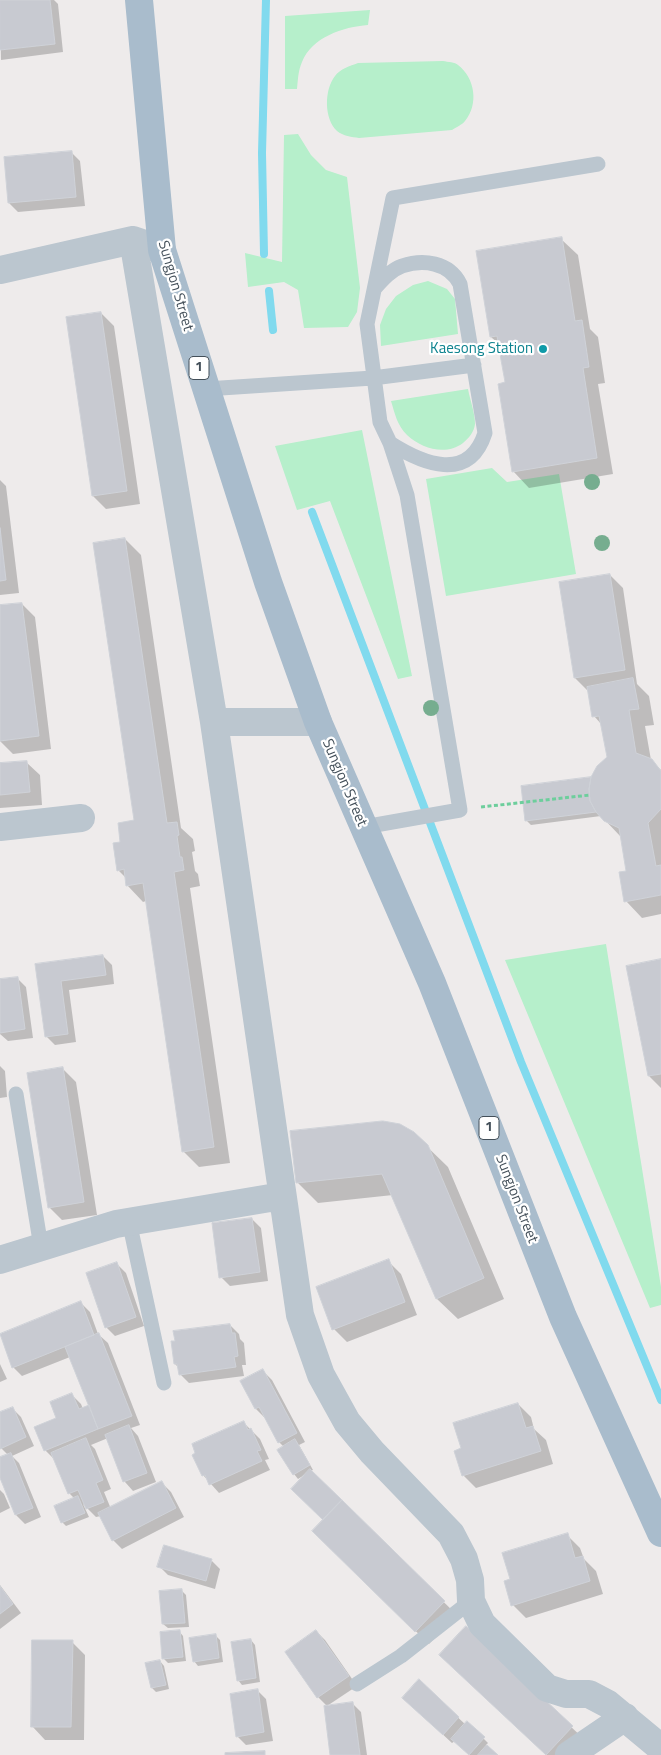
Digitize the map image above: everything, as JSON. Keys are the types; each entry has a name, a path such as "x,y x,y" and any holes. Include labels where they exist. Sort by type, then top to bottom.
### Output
{"main road":[{"name":"Sungjon Street","path":"139,0 162,250 268,582 318,722 432,983 563,1318 661,1533"}],"street":[{"path":"0,270 133,240 162,250"},
{"path":"133,240 214,722 300,1315 321,1375 347,1422 372,1452 451,1534 464,1559 470,1580 471,1601 482,1624 547,1688 566,1694 589,1694 608,1704 661,1748"},
{"path":"214,722 318,722"},
{"path":"0,827 81,818"},
{"path":"0,1260 116,1224 282,1196"},
{"path":"569,1755 625,1717"}],"lane":[{"path":"364,827 455,810 407,495 390,443 380,422 367,324 393,198 598,164"},
{"path":"374,288 387,275 401,266 435,264 448,268 456,276 460,284 484,433 481,446 470,457 456,464 422,461 390,443"},
{"path":"206,389 373,378 474,365"},
{"path":"16,1094 41,1247"},
{"path":"130,1221 164,1383"},
{"path":"357,1684 401,1656 471,1601"}],"path":[{"path":"455,810 590,795"}],"green space":[{"path":"370,10 368,25 339,31 329,35 313,46 301,65 297,89 285,89 285,16"},
{"path":"443,61 455,63 464,70 473,92 472,107 469,114 464,122 452,130 359,138 342,134 333,126 328,112 327,96 331,82 342,70 358,63"},
{"path":"298,134 311,155 326,170 347,177 360,288 357,312 348,327 304,328 298,290 284,282 248,287 245,253 282,262 284,135"},
{"path":"428,281 447,289 455,299 458,334 381,346 380,325 386,309 396,296 413,285"},
{"path":"468,389 475,424 471,435 463,443 449,449 434,449 413,440 399,423 391,401"},
{"path":"362,430 412,676 398,679 330,501 297,510 275,446"},
{"path":"492,468 507,482 559,474 576,574 446,596 426,479"},
{"path":"606,944 661,1287 661,1305 650,1308 505,960"}],"building":[{"path":"0,0 50,0 55,44 0,50"},
{"path":"72,151 76,197 8,203 4,157"},
{"name":"Kaesong Station","path":"562,237 575,321 582,320 589,367 583,368 597,458 512,472 498,384 505,382 497,336 490,337 476,251"},
{"path":"101,312 127,491 92,496 66,317"},
{"path":"0,528 6,580 0,581"},
{"path":"125,538 167,823 177,822 179,835 177,836 180,857 182,857 184,870 174,872 214,1147 182,1152 143,883 126,886 124,869 117,871 113,843 120,842 118,823 134,820 93,543"},
{"path":"610,574 625,670 574,678 559,582"},
{"path":"22,603 39,736 0,741 0,605"},
{"path":"633,678 639,709 629,710 636,753 652,759 661,771 661,809 648,823 656,866 661,865 661,895 624,902 619,872 626,871 619,828 604,821 590,801 591,777 597,766 607,757 599,716 592,717 587,687"},
{"path":"27,761 30,792 0,795 0,763"},
{"path":"591,777 590,801 596,812 525,821 521,786"},
{"path":"103,955 106,975 61,981 68,1034 45,1037 35,964"},
{"path":"661,959 661,1074 648,1076 626,966"},
{"path":"18,977 25,1029 0,1033 0,979"},
{"path":"63,1067 84,1202 48,1208 27,1073"},
{"path":"383,1121 400,1124 414,1132 428,1145 484,1278 436,1299 382,1174 296,1183 290,1131"},
{"path":"252,1218 260,1272 219,1278 212,1223"},
{"path":"389,1259 405,1302 332,1330 316,1287"},
{"path":"117,1262 136,1317 105,1328 86,1273"},
{"path":"81,1301 94,1335 12,1368 0,1334"},
{"path":"230,1324 232,1333 235,1333 238,1356 234,1357 236,1367 179,1375 177,1364 174,1364 171,1341 175,1341 173,1331"},
{"path":"99,1333 132,1416 98,1429 65,1347"},
{"path":"263,1369 297,1433 278,1443 259,1407 255,1409 240,1381"},
{"path":"72,1393 79,1409 89,1405 98,1429 44,1451 34,1427 56,1418 50,1402"},
{"path":"518,1403 526,1428 533,1426 541,1451 462,1476 454,1451 461,1448 453,1423"},
{"path":"13,1407 26,1437 0,1449 0,1412"},
{"path":"244,1421 248,1430 251,1428 261,1450 257,1451 262,1461 209,1485 205,1475 202,1476 192,1455 195,1453 192,1444"},
{"path":"129,1425 147,1473 123,1482 105,1435"},
{"path":"86,1438 103,1480 96,1483 104,1502 86,1509 78,1490 68,1494 51,1453"},
{"path":"295,1439 310,1465 293,1475 277,1450"},
{"path":"11,1453 33,1508 15,1515 0,1478 0,1457"},
{"path":"310,1469 342,1500 323,1520 291,1489"},
{"path":"162,1481 176,1508 112,1541 98,1513"},
{"path":"78,1496 85,1513 61,1523 54,1506"},
{"path":"342,1500 445,1601 415,1632 312,1531"},
{"path":"568,1533 575,1558 583,1556 590,1581 511,1606 504,1581 510,1579 502,1553"},
{"path":"164,1545 212,1559 206,1581 157,1567"},
{"path":"0,1586 13,1604 0,1614"},
{"path":"182,1589 185,1623 162,1624 159,1591"},
{"path":"466,1626 573,1726 546,1755 439,1655"},
{"path":"180,1630 183,1657 162,1659 160,1632"},
{"path":"316,1630 349,1676 317,1698 285,1652"},
{"path":"216,1634 219,1658 193,1662 189,1638"},
{"path":"251,1639 256,1678 237,1681 231,1642"},
{"path":"32,1640 73,1640 71,1727 31,1727"},
{"path":"160,1660 166,1685 151,1688 145,1663"},
{"path":"419,1679 459,1717 443,1735 402,1698"},
{"path":"258,1689 264,1732 236,1737 230,1694"},
{"path":"353,1702 360,1755 330,1755 324,1706"},
{"path":"467,1721 485,1737 469,1755 451,1739"},
{"path":"487,1745 498,1755 478,1755"},
{"path":"265,1751 265,1755 225,1755 225,1753"}],"waterway":[{"path":"264,254 262,153 266,0"},
{"path":"269,291 273,330"},
{"path":"312,512 521,1062 661,1400"}],"place":[{"name":"Kaesong Station","path":"543,349"}]}
